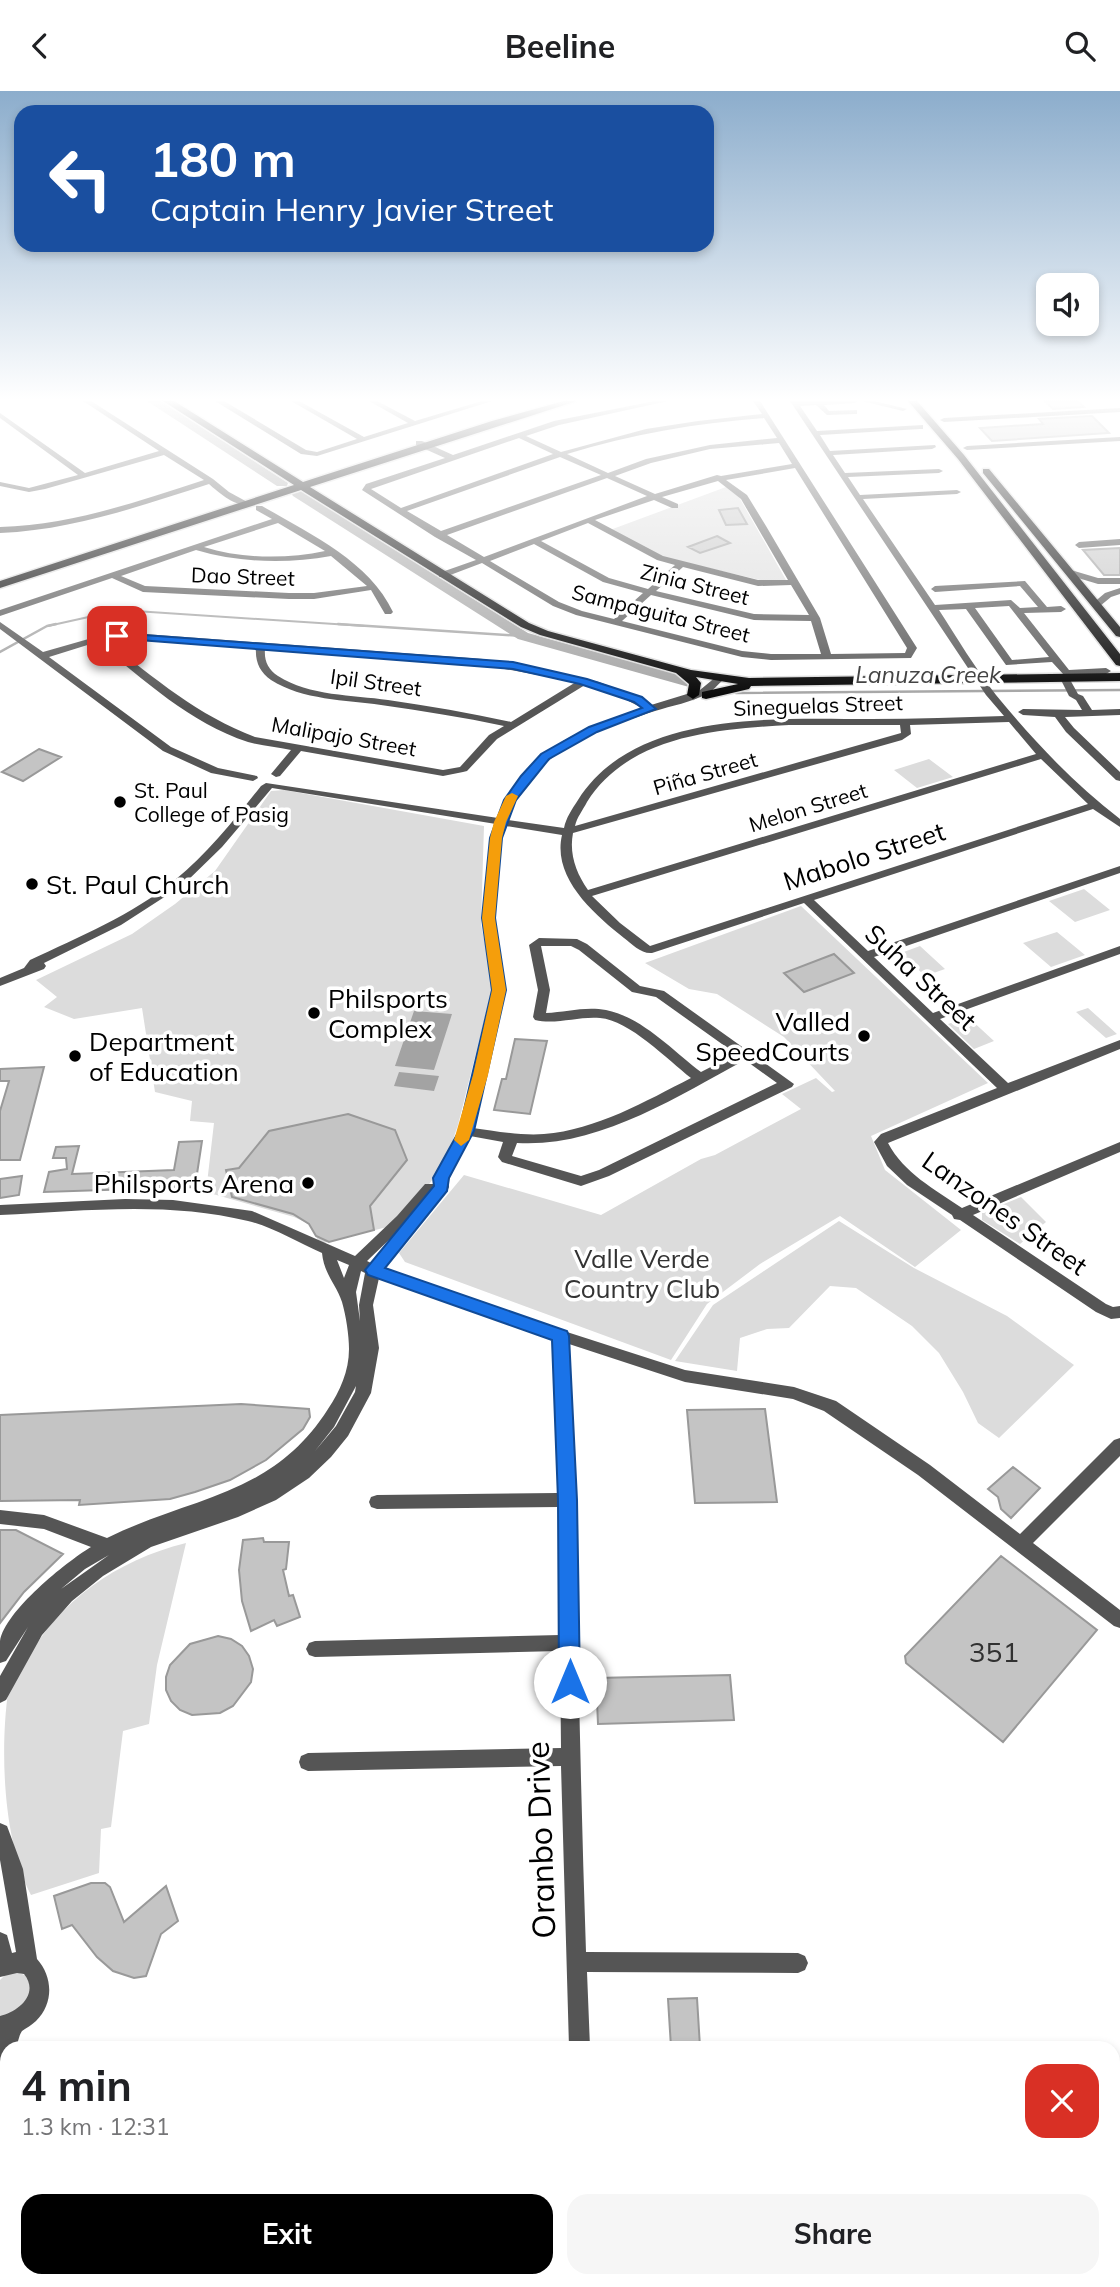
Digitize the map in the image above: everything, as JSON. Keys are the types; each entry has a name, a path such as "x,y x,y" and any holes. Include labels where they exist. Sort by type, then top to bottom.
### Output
{"main road":[{"path":"0,579 234,503"},
{"path":"0,585 235,503"},
{"path":"328,503 534,630 745,686"},
{"path":"997,503 1120,662"},
{"path":"1013,503 1120,633"},
{"path":"1044,564 1063,563"},
{"path":"681,671 695,681 700,695 745,686 1070,688 1120,680"},
{"path":"720,680 986,687 1020,678 1070,688"}],"street":[{"path":"0,530 43,528 78,522 138,503"},
{"name":"Sampaguita Street","path":"388,503 556,604 615,623 742,654 908,656 912,648 823,503"},
{"path":"400,511 422,503"},
{"path":"439,535 527,503"},
{"path":"442,575 635,503"},
{"path":"670,503 675,506"},
{"path":"748,503 815,618 827,657"},
{"path":"864,503 986,687 1043,755 1095,805 1120,824"},
{"path":"259,508 331,553 375,587 385,601 388,612"},
{"path":"0,613 278,520"},
{"path":"590,521 660,558 758,583 794,582"},
{"name":"Zinia Street","path":"535,541 606,580 649,592 743,615 815,618"},
{"path":"1079,545 1120,542"},
{"path":"194,547 219,554 274,557 331,553"},
{"path":"615,623 681,564"},
{"path":"1071,573 1098,581 1120,581"},
{"name":"Dao Street","path":"112,575 143,589 249,594 314,596 375,587"},
{"path":"935,589 1040,582"},
{"path":"1022,583 1044,609"},
{"path":"949,588 1011,663 1020,678"},
{"path":"1097,604 1108,595 1120,591"},
{"path":"934,608 1011,603 1066,673 1105,671"},
{"path":"1018,611 1062,609"},
{"path":"0,625 167,749 215,771 253,778"},
{"path":"41,656 99,639 131,636 483,662 533,669 583,682 638,699 653,708"},
{"name":"Malipajo Street","path":"99,639 162,688 227,731 253,740 443,773 463,769 493,737 583,682"},
{"name":"Ipil Street","path":"261,646 258,657 261,666 288,685 310,692 477,716 512,725"},
{"path":"1011,663 1055,660"},
{"path":"0,1655 12,1633 53,1582 105,1545 233,1497 268,1480 298,1459 325,1428 350,1385 358,1350 350,1302 351,1276 357,1264 404,1218 433,1183 441,1178 466,1131 499,990 489,918 493,863 500,822 520,784 545,757 593,729 700,695 720,680"},
{"path":"1070,688 1080,698 1088,713"},
{"path":"1070,688 1077,713"},
{"path":"1023,712 1118,713"},
{"path":"1058,714 1070,730 1120,778"},
{"name":"Sineguelas Street","path":"566,832 578,805 599,777 615,763 660,742 711,729 776,722 1013,719"},
{"name":"Piña Street","path":"0,982 123,928 173,899 207,866 219,851 224,839 270,785 566,832 898,738 906,734 905,722"},
{"path":"276,773 298,748"},
{"name":"Melon Street","path":"584,895 1043,755"},
{"name":"Mabolo Street","path":"584,895 598,912 648,950 1095,805"},
{"path":"566,832 565,849 569,866 584,895"},
{"path":"866,956 1120,869"},
{"name":"Suha Street","path":"806,899 1005,1088"},
{"path":"512,1136 505,1157 581,1181 604,1173 787,1084 660,994 636,989 583,947 573,942 536,943 544,989 539,1017 560,1018 596,1013 617,1017 700,1078"},
{"path":"932,1018 1120,950"},
{"path":"1005,1088 1120,1044"},
{"path":"466,1131 489,1136 543,1139 583,1130 612,1120 746,1054"},
{"name":"Lanzones Street","path":"1005,1088 886,1137 881,1142 892,1163 959,1215 1101,1308 1119,1313"},
{"path":"959,1215 1120,1147"},
{"path":"0,1694 36,1629 66,1595 123,1554 172,1531 232,1512 270,1495 303,1472 325,1452 342,1431 363,1393 372,1348 366,1305 373,1270 442,1187 441,1178"},
{"path":"0,1210 125,1203 219,1209 252,1216 357,1264 561,1336 685,1375 794,1393 831,1406 892,1447 1120,1620"},
{"path":"329,1251 331,1268 350,1302"},
{"name":"Oranbo Drive","path":"561,1336 579,2041"},
{"path":"1021,1544 1120,1445"},
{"path":"377,1501 567,1500"},
{"path":"0,1517 20,1516 50,1522 123,1554"},
{"path":"314,1649 569,1643"},
{"path":"308,1762 570,1757"},
{"path":"0,1833 13,1869 28,1964"},
{"path":"0,1941 2,1966 21,1962 28,1964 39,1976 40,1994 31,2012 7,2025"},
{"path":"578,1962 798,1962"}],"green space":[{"path":"682,503 743,503 786,580 760,580 657,556 610,530"},
{"path":"929,759 953,777 917,788 894,770"},
{"name":"Philsports Complex","path":"284,790 484,826 481,924 493,985 458,1125 446,1160 430,1183 391,1226 320,1244 309,1224 294,1217 206,1192 214,1123 190,1121 192,1101 155,1092 142,1008 74,1019 44,1007 57,997 36,980 132,934 175,904 215,871 271,791"},
{"path":"1084,889 1110,910 1075,922 1049,901"},
{"name":"Valle Verde Country Club","path":"801,906 988,1083 871,1136 885,1170 961,1230 915,1267 840,1216 760,1264 707,1304 671,1360 405,1262 399,1253 464,1175 601,1215 701,1159 715,1155 801,1109 782,1094 816,1078 832,1092 835,1091 784,1037 717,994 689,989 645,963"},
{"path":"1057,932 1085,955 1051,967 1023,943"},
{"path":"920,946 945,969 925,976 901,953"},
{"path":"1088,1008 1117,1034 1106,1038 1076,1012"},
{"path":"968,1017 994,1041 974,1049 948,1024"},
{"path":"1021,1197 1046,1222 1020,1244 982,1220 982,1213"},
{"path":"839,1221 914,1268 1007,1316 1074,1365 999,1438 978,1423 939,1353 912,1326 856,1288 830,1286 789,1328 767,1329 740,1338 737,1371 675,1361 713,1305"},
{"path":"186,1543 157,1665 149,1724 123,1731 111,1827 101,1829 99,1873 31,1895 14,1849 9,1822 4,1768 8,1692 38,1641 72,1602 113,1572 160,1551"},
{"path":"17,1972 27,1976 32,1986 31,1998 12,2016 0,2016 0,1980 5,1975"}],"shaded area":[{"path":"414,1011 452,1014 434,1070 395,1066"},
{"path":"399,1072 439,1076 434,1091 394,1086"}],"building":[{"path":"738,508 747,524 726,525 719,510"},
{"path":"717,536 730,543 700,553 688,547"},
{"path":"1120,548 1120,575 1104,575 1083,550"},
{"path":"39,749 61,757 23,781 2,772"},
{"path":"834,954 854,973 804,992 784,973"},
{"path":"515,1039 547,1041 530,1114 494,1110 502,1079 506,1079"},
{"path":"44,1067 20,1160 0,1160 0,1111 9,1081 0,1081 0,1069"},
{"name":"Philsports Arena","path":"348,1114 395,1130 407,1160 370,1206 374,1230 329,1242 316,1236 309,1224 293,1214 232,1197 226,1170 239,1168 269,1131"},
{"path":"202,1141 195,1187 44,1192 49,1172 67,1169 66,1158 53,1158 56,1147 79,1146 72,1174 174,1170 179,1142"},
{"path":"22,1176 19,1195 0,1198 0,1179"},
{"path":"241,1404 309,1409 310,1417 303,1429 266,1460 230,1480 170,1499 79,1505 80,1500 0,1501 0,1415"},
{"path":"765,1409 777,1502 695,1503 687,1410"},
{"path":"1013,1467 1040,1488 1011,1518 1001,1509 998,1497 988,1489"},
{"path":"0,1530 16,1530 63,1554 24,1592 0,1623"},
{"path":"263,1538 264,1542 289,1542 286,1569 283,1570 289,1596 293,1595 300,1617 277,1626 274,1620 251,1631 242,1601 239,1570 243,1540"},
{"path":"1001,1556 1097,1630 1003,1742 906,1663 905,1656"},
{"path":"218,1636 231,1639 242,1646 253,1669 251,1682 233,1706 220,1713 192,1715 180,1710 171,1701 166,1690 170,1665 190,1644"},
{"path":"730,1675 734,1720 598,1724 596,1678"},
{"path":"91,1883 105,1883 110,1887 124,1922 166,1886 178,1921 161,1934 146,1976 134,1978 113,1971 97,1957 72,1925 62,1929 54,1896"},
{"path":"697,1998 700,2041 671,2041 668,1999"}],"waterway":[{"path":"314,503 523,636 689,682"},
{"path":"48,626 120,610 365,626"},
{"path":"0,652 47,626 56,624"},
{"path":"338,624 523,636"},
{"name":"Lanuza Creek","path":"736,693 1120,690"}],"slow traffic":[{"path":"461,1140 466,1131 481,1075 499,990 489,918 496,838 512,796"}],"place":[{"name":"St. Paul College of Pasig","path":"120,802"},
{"name":"St. Paul Church","path":"32,884"},
{"name":"Philsports Complex","path":"314,1013"},
{"name":"Valled SpeedCourts","path":"864,1036"},
{"name":"Department of Education","path":"75,1056"},
{"name":"Philsports Arena","path":"308,1183"}],"route":[{"path":"117,636 513,666 583,682 638,699 650,709 593,729 545,757 525,778 510,800 496,838 489,918 499,990 466,1131 441,1178 442,1187 419,1218 373,1270 561,1336 570,1682"}]}
